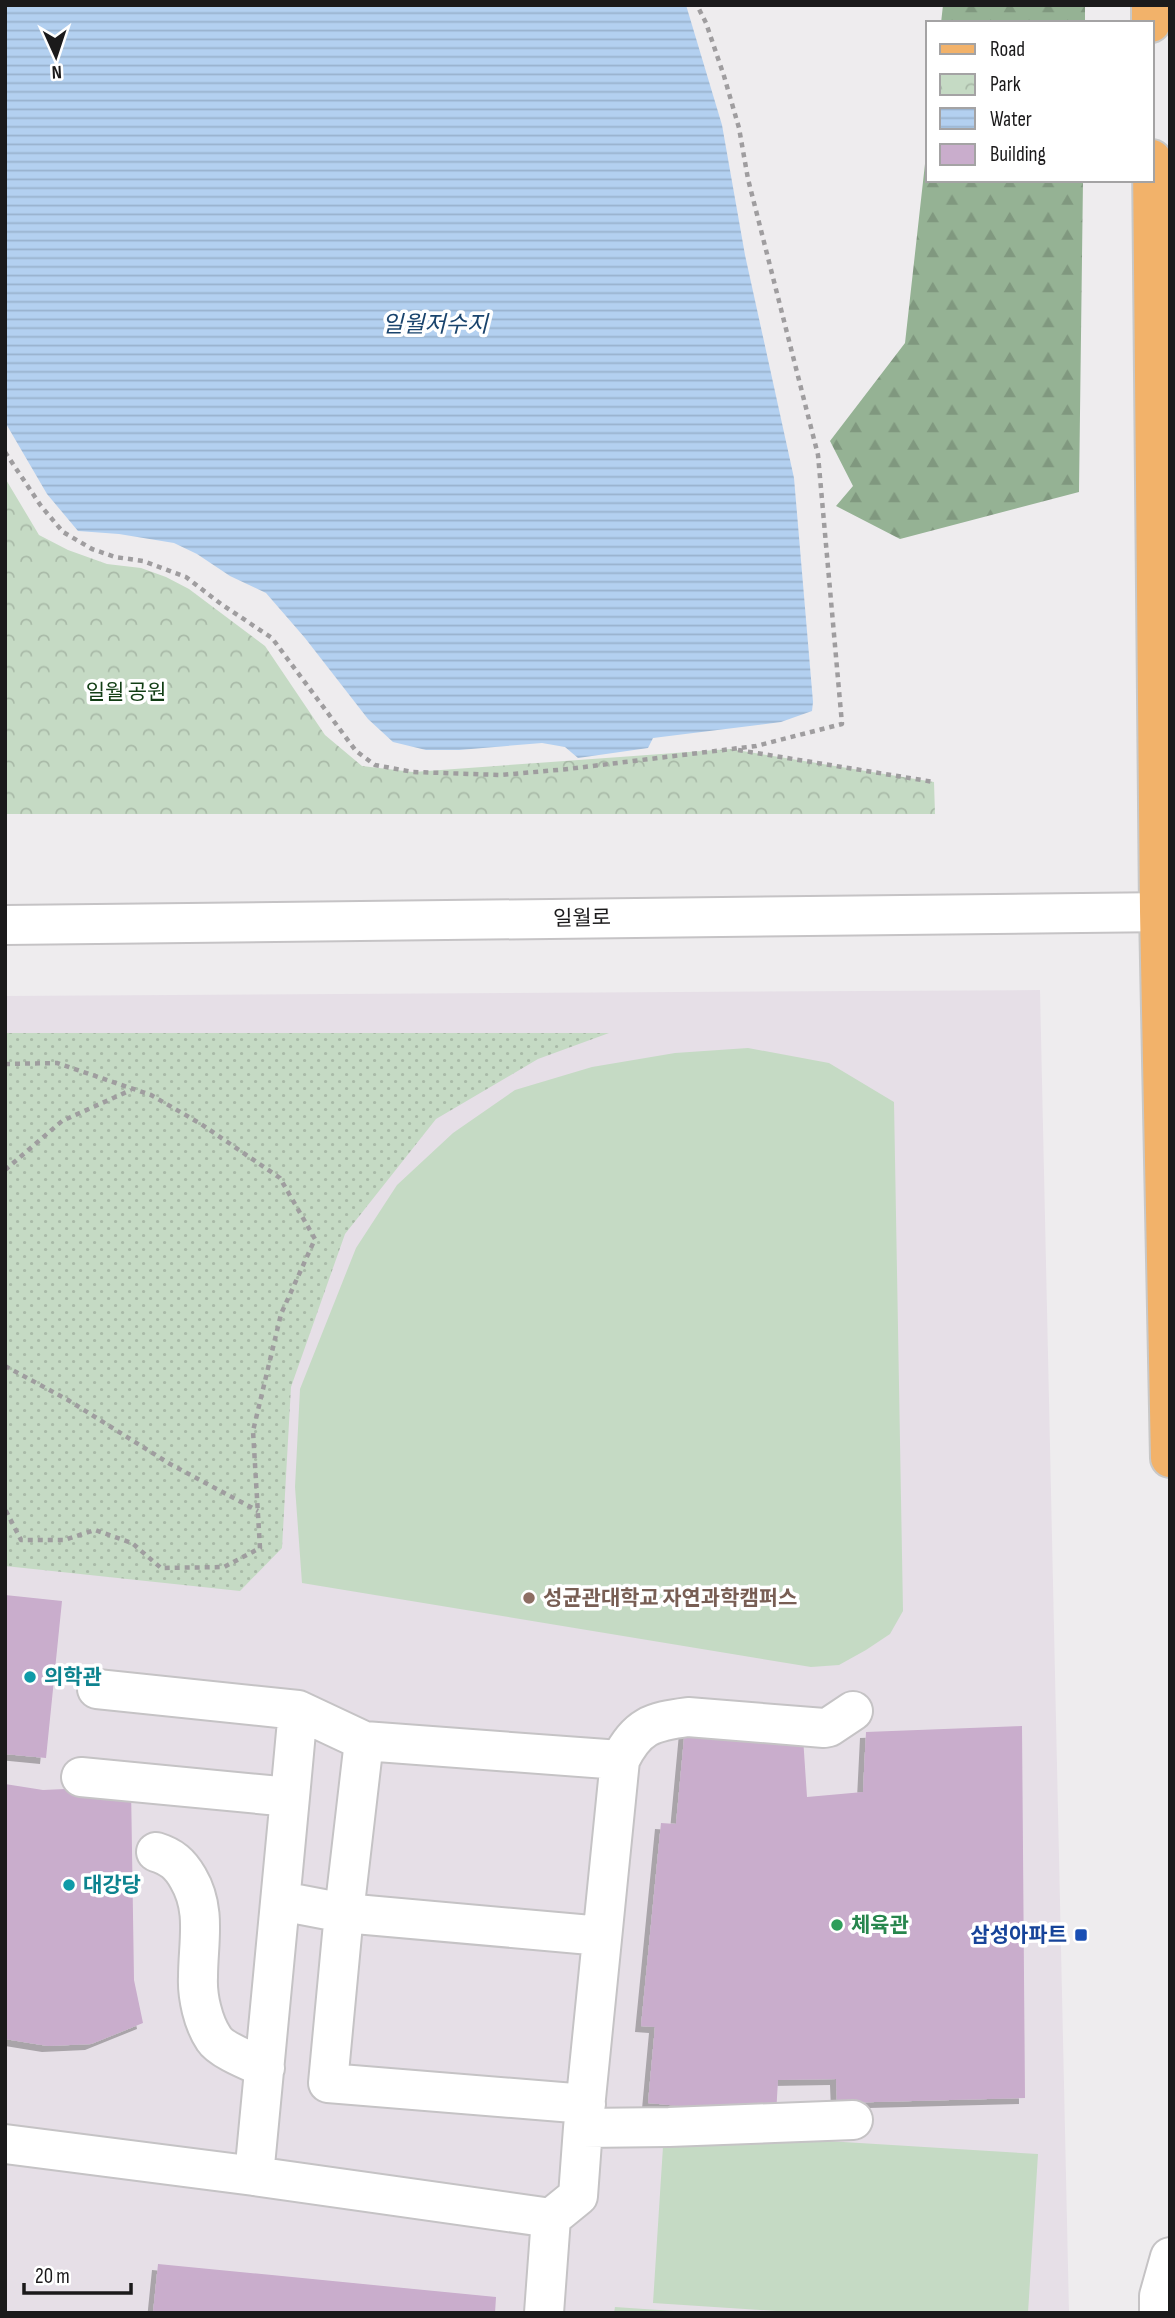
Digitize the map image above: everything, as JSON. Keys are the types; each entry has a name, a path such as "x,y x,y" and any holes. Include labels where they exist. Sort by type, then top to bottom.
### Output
{"main road":[{"path":"1152,182 1170,1458"}],"street":[{"name":"일월로","path":"5,925 1164,911"},
{"path":"97,1689 298,1710 364,1741 620,1760"},
{"path":"254,2176 298,1710"},
{"path":"544,2313 551,2218 578,2196 620,1760 629,1740 647,1726 688,1717 824,1728 830,1727 853,1711"},
{"path":"364,1741 328,2083 669,2127 853,2120"},
{"path":"81,1777 290,1797"},
{"path":"156,1852 170,1856 180,1865 195,1888 202,1916 198,1980 202,2011 215,2040 265,2068"},
{"path":"281,1901 344,1913 602,1936"},
{"path":"5,2144 551,2218"},
{"path":"1159,2313 1159,2296 1170,2258"}],"path":[{"path":"5,452 41,506 63,532 92,549 115,557 144,561 186,577 220,604 272,638 356,751 375,765 413,772 501,775 756,746 842,724 818,454 748,179 739,128 706,23 697,5"},
{"path":"730,748 934,782"},
{"path":"5,1064 57,1063 151,1096 201,1124 280,1178 315,1239 281,1314 253,1431 260,1548 223,1567 161,1568 132,1543 95,1530 64,1540 21,1540 5,1509"},
{"path":"5,1170 62,1121 132,1089"},
{"path":"5,1366 68,1400 170,1464 258,1511"}],"shaded area":[{"name":"성균관대학교 자연과학캠퍼스","path":"1040,990 1069,2313 5,2313 5,996"}],"green space":[{"path":"943,5 1085,5 1085,21 941,21"},
{"path":"926,155 926,182 1083,182 1079,492 900,539 836,506 853,486 830,441 905,343"},
{"name":"일월 공원","path":"5,478 39,535 68,550 107,564 141,568 166,577 189,589 265,646 325,735 362,766 413,772 730,749 934,782 935,814 5,814"},
{"path":"5,1033 609,1033 538,1059 436,1119 345,1234 291,1387 282,1548 240,1591 5,1566"},
{"path":"748,1048 829,1063 894,1102 903,1611 890,1634 839,1665 811,1667 302,1583 295,1487 300,1389 356,1248 397,1185 453,1133 515,1090 592,1067 675,1053"},
{"path":"664,2131 1038,2154 1028,2313 807,2313 653,2303"},
{"path":"615,2307 703,2313 614,2313"}],"water":[{"name":"일월저수지","path":"5,5 686,5 722,125 745,255 794,478 812,711 781,722 653,738 648,748 578,758 565,747 542,743 426,750 393,742 368,719 266,593 230,576 197,554 174,543 119,534 78,531 47,494 5,422"}],"building":[{"name":"의학관","path":"5,1595 62,1601 46,1758 5,1754"},
{"name":"체육관","path":"1022,1726 1025,2098 837,2103 836,2079 778,2080 776,2115 648,2103 655,2027 641,2026 661,1823 676,1824 685,1728 803,1737 807,1797 863,1792 866,1732"},
{"name":"대강당","path":"5,1784 43,1790 131,1786 134,1980 143,2023 91,2044 48,2046 5,2039"},
{"path":"158,2264 496,2297 495,2313 153,2313"}],"place":[{"name":"성균관대학교 자연과학캠퍼스","path":"529,1598"},
{"name":"의학관","path":"30,1677"},
{"name":"대강당","path":"69,1885"},
{"name":"체육관","path":"837,1925"},
{"name":"삼성아파트","path":"1081,1935"}]}
